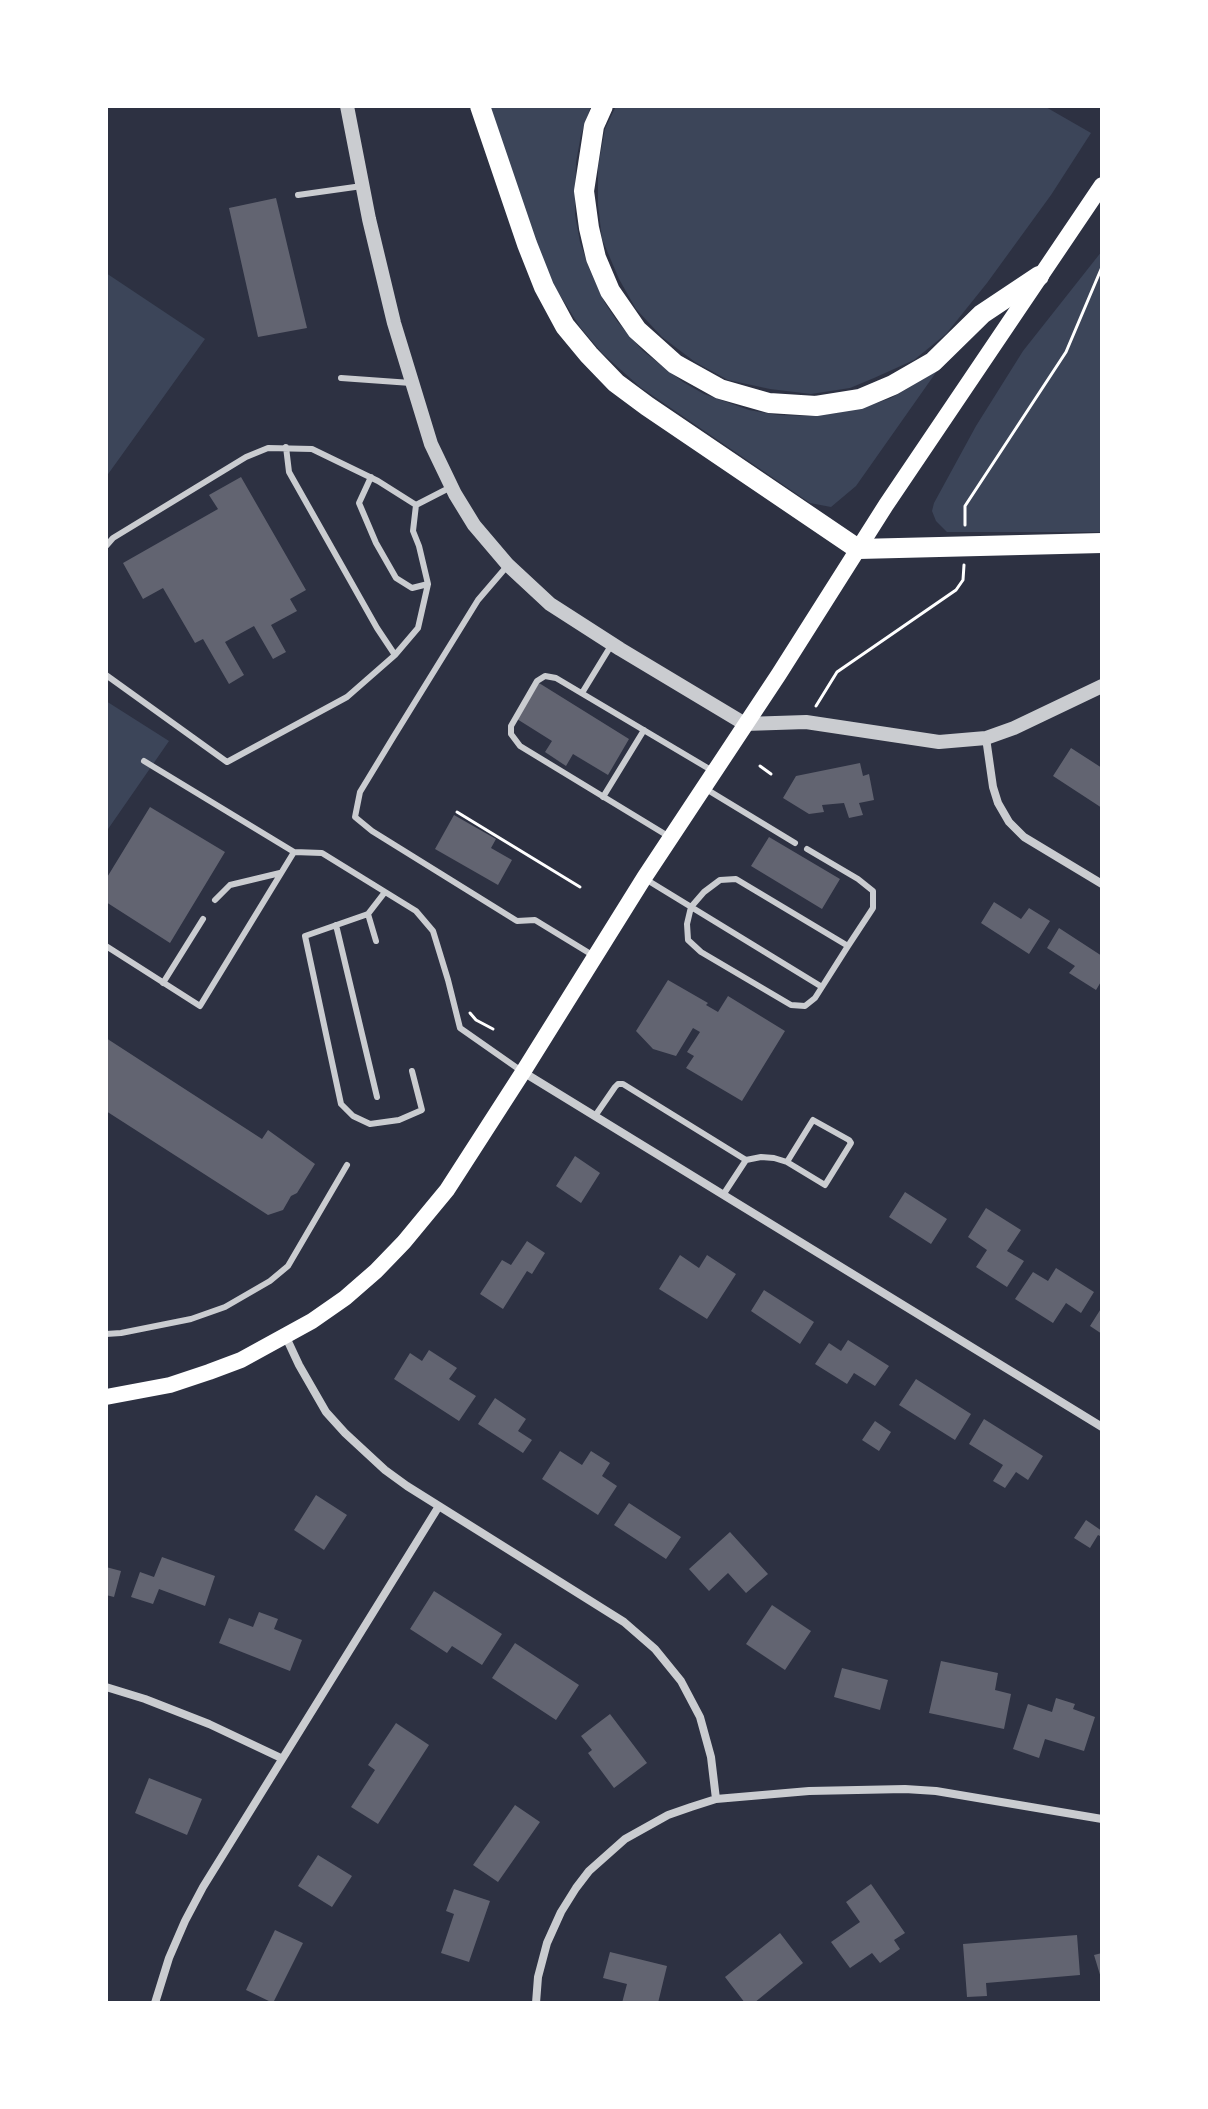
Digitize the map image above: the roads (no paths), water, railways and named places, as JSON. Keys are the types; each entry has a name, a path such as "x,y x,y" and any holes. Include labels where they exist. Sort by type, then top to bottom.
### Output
{"highway":[{"path":"480,106 527,244 544,287 565,326 616,383 647,406 858,549 1102,543"},
{"path":"603,106 594,126 584,191 596,258 610,291 637,330 675,364 720,389 769,403 816,406 860,399 893,385 933,362 982,314 1039,276"}],"main road":[{"path":"106,1397 170,1385 209,1372 241,1360 312,1321 376,1271 447,1190 644,878 858,549 1102,185"}],"street":[{"path":"347,106 394,323 431,444 451,487 474,525 508,565 550,604 745,724 806,722 939,742 986,738 1102,686"},
{"path":"986,738 993,787 1009,822 1024,837 1102,884"},
{"path":"523,1072 1102,1427"},
{"path":"285,1335 326,1412 385,1470 624,1622 655,1649 681,1681 700,1717 711,1757 716,1799"},
{"path":"155,2003 169,1958 203,1887 439,1506"},
{"path":"106,1687 209,1724 281,1758"},
{"path":"536,2003 538,1977 547,1943 561,1912 589,1871 643,1827 716,1799 809,1791 905,1789 936,1791 1102,1819"}],"lane":[{"path":"298,195 362,186"},
{"path":"341,378 411,383"},
{"path":"286,447 289,472 395,655"},
{"path":"106,546 113,538 246,457 268,448 312,449 371,477 416,505"},
{"path":"371,477 359,503 376,543 396,578 412,588 428,584"},
{"path":"416,505 451,487"},
{"path":"106,675 227,762 350,695 395,655 418,628 428,584 413,531 416,505"},
{"path":"508,565 478,600 394,736 360,792 355,817 372,831 517,921 535,920 595,957"},
{"path":"582,693 612,644"},
{"path":"671,838 520,746 511,734 511,726 537,681 545,676 556,678 714,772"},
{"path":"603,797 644,730"},
{"path":"144,761 294,852 322,853 416,911 433,931 460,1028 523,1072"},
{"path":"704,788 795,843"},
{"path":"807,849 873,891 873,908 815,998 805,1006 791,1005 701,952 688,940 687,924 691,907 720,880 736,879 848,946"},
{"path":"106,946 200,1006 294,852"},
{"path":"215,900 230,885 281,873"},
{"path":"644,878 822,987"},
{"path":"385,892 368,914 305,936 341,1104 353,1116 370,1124 399,1120 422,1110 412,1071"},
{"path":"368,914 376,941"},
{"path":"163,983 203,919"},
{"path":"336,925 377,1097"},
{"path":"595,1116 615,1087 623,1084 746,1160 761,1157 787,1162 825,1185 851,1143 813,1120 787,1162"},
{"path":"723,1195 746,1160"},
{"path":"106,1334 191,1319 225,1307 270,1281 288,1266 347,1165"}]}
